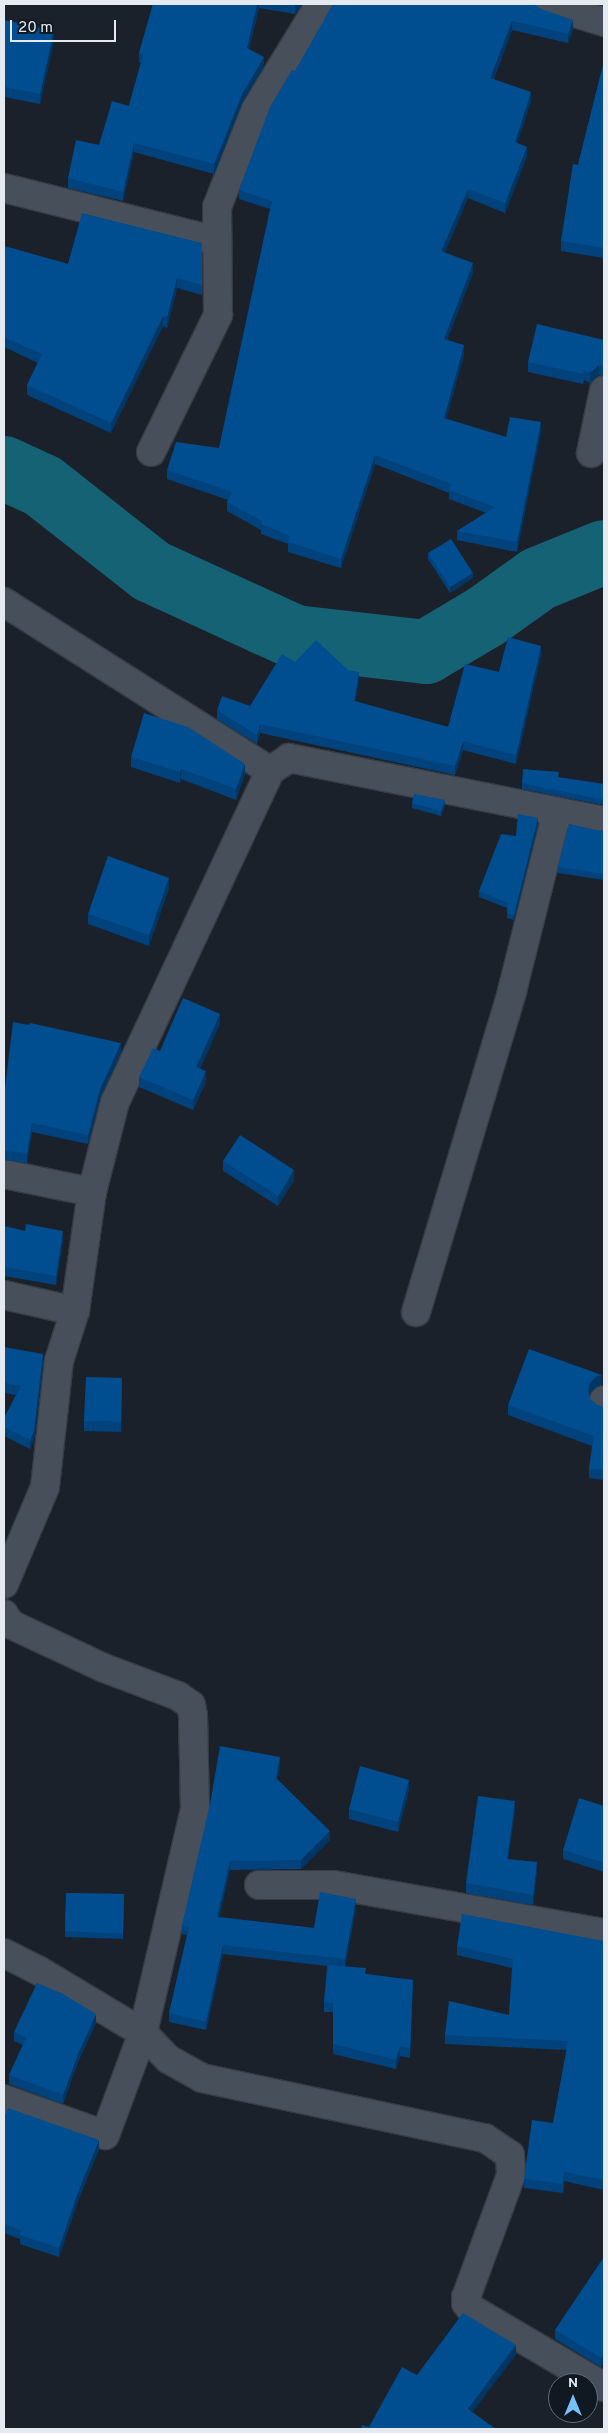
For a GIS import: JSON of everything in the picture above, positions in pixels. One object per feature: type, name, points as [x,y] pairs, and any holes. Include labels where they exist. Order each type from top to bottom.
[{"type":"street","points":[[151,452],[218,315],[217,207],[256,108],[320,4]]},
{"type":"street","points":[[546,4],[604,22]]},
{"type":"street","points":[[4,188],[217,241]]},
{"type":"street","points":[[591,454],[604,390]]},
{"type":"street","points":[[4,602],[270,771]]},
{"type":"street","points":[[4,1584],[45,1487],[59,1361],[75,1311],[92,1192],[115,1102],[270,771],[289,758],[604,821]]},
{"type":"street","points":[[416,1312],[512,991],[557,812]]},
{"type":"street","points":[[4,1174],[92,1192]]},
{"type":"street","points":[[4,1295],[75,1311]]},
{"type":"street","points":[[4,1614],[10,1624],[104,1668],[178,1696],[191,1705],[193,1715],[195,1809],[143,2034],[105,2135],[4,2099]]},
{"type":"street","points":[[259,1884],[334,1885],[604,1933]]},
{"type":"street","points":[[4,1953],[38,1970],[143,2034],[168,2059],[202,2078],[485,2138],[510,2155],[512,2175],[466,2297],[466,2303],[470,2308],[604,2387]]},
{"type":"building","points":[[153,4],[257,4],[247,48],[264,57],[242,94],[214,164],[134,143],[123,192],[68,178],[76,140],[99,145],[112,101],[129,106],[143,54],[139,53]]},
{"type":"building","points":[[333,4],[534,4],[541,9],[573,20],[568,34],[512,21],[490,78],[531,92],[515,142],[527,147],[505,203],[468,189],[441,251],[473,263],[444,339],[464,345],[444,418],[506,437],[510,417],[541,422],[517,542],[457,531],[495,507],[449,490],[451,484],[375,455],[341,559],[288,542],[290,536],[261,524],[262,521],[227,502],[232,492],[167,470],[176,442],[219,448],[272,201],[239,190],[270,107],[292,70],[295,71]]},
{"type":"building","points":[[4,20],[54,30],[40,94],[4,87]]},
{"type":"building","points":[[604,61],[604,248],[561,241],[573,164],[578,165]]},
{"type":"building","points":[[82,213],[202,243],[202,285],[177,278],[167,317],[163,316],[111,423],[27,385],[42,354],[4,337],[4,246],[68,264]]},
{"type":"building","points":[[537,324],[604,340],[604,365],[599,365],[590,373],[584,370],[583,374],[528,362]]},
{"type":"building","points":[[451,539],[473,573],[450,587],[428,553]]},
{"type":"building","points":[[508,637],[541,646],[516,755],[463,741],[455,766],[260,724],[257,735],[217,710],[222,696],[250,706],[282,654],[295,662],[316,640],[348,670],[359,672],[354,701],[448,727],[465,664],[499,672]]},
{"type":"building","points":[[144,713],[188,727],[245,764],[236,789],[181,769],[180,772],[131,757]]},
{"type":"building","points":[[523,769],[559,772],[558,777],[604,784],[604,800],[522,783]]},
{"type":"building","points":[[414,794],[445,800],[441,811],[412,803]]},
{"type":"building","points":[[518,814],[538,818],[514,915],[507,913],[508,903],[479,891],[501,834],[516,836]]},
{"type":"building","points":[[569,824],[604,830],[604,874],[558,867]]},
{"type":"building","points":[[108,856],[169,878],[149,935],[88,914]]},
{"type":"building","points":[[183,998],[220,1014],[196,1067],[206,1071],[193,1100],[139,1077],[153,1048],[160,1051]]},
{"type":"building","points":[[13,1022],[29,1025],[30,1023],[121,1043],[100,1089],[88,1135],[32,1123],[27,1153],[4,1151],[4,1097]]},
{"type":"building","points":[[240,1135],[294,1170],[278,1196],[223,1161]]},
{"type":"building","points":[[26,1224],[63,1231],[56,1276],[4,1267],[4,1226],[25,1231]]},
{"type":"building","points":[[4,1347],[43,1354],[34,1431],[30,1440],[4,1427],[4,1418],[21,1386],[4,1383]]},
{"type":"building","points":[[529,1349],[602,1375],[596,1377],[590,1383],[588,1391],[590,1399],[597,1405],[604,1407],[604,1470],[589,1469],[594,1436],[508,1405]]},
{"type":"building","points":[[86,1377],[122,1378],[121,1422],[84,1421]]},
{"type":"building","points":[[220,1746],[280,1757],[276,1778],[330,1831],[301,1860],[230,1861],[217,1917],[314,1928],[320,1892],[356,1899],[345,1959],[223,1945],[206,2022],[169,2013],[189,1927],[182,1925],[210,1804]]},
{"type":"building","points":[[360,1766],[409,1780],[398,1822],[349,1809]]},
{"type":"building","points":[[478,1796],[515,1801],[507,1859],[537,1862],[533,1895],[466,1883]]},
{"type":"building","points":[[579,1798],[604,1806],[604,1863],[563,1850]]},
{"type":"building","points":[[66,1893],[124,1894],[123,1934],[65,1931]]},
{"type":"building","points":[[462,1914],[604,1941],[604,2180],[564,2172],[563,2184],[524,2179],[532,2120],[553,2123],[568,2041],[445,2035],[449,2001],[509,2015],[513,1959],[457,1946]]},
{"type":"building","points":[[328,1965],[366,1968],[365,1974],[413,1980],[410,2049],[400,2046],[396,2060],[333,2044],[333,2003],[324,2002]]},
{"type":"building","points":[[37,1983],[63,1994],[96,2014],[78,2054],[63,2095],[9,2075],[26,2038],[14,2032]]},
{"type":"building","points":[[8,2108],[99,2140],[78,2192],[59,2248],[20,2235],[21,2230],[4,2224],[4,2119]]},
{"type":"building","points":[[604,2257],[604,2354],[601,2358],[555,2330]]},
{"type":"building","points":[[463,2313],[516,2345],[468,2409],[496,2429],[361,2429],[362,2425],[369,2427],[402,2367],[417,2375]]},
{"type":"waterway","points":[[4,468],[43,486],[151,571],[295,637],[426,652],[485,617],[538,579],[604,552]]}]
